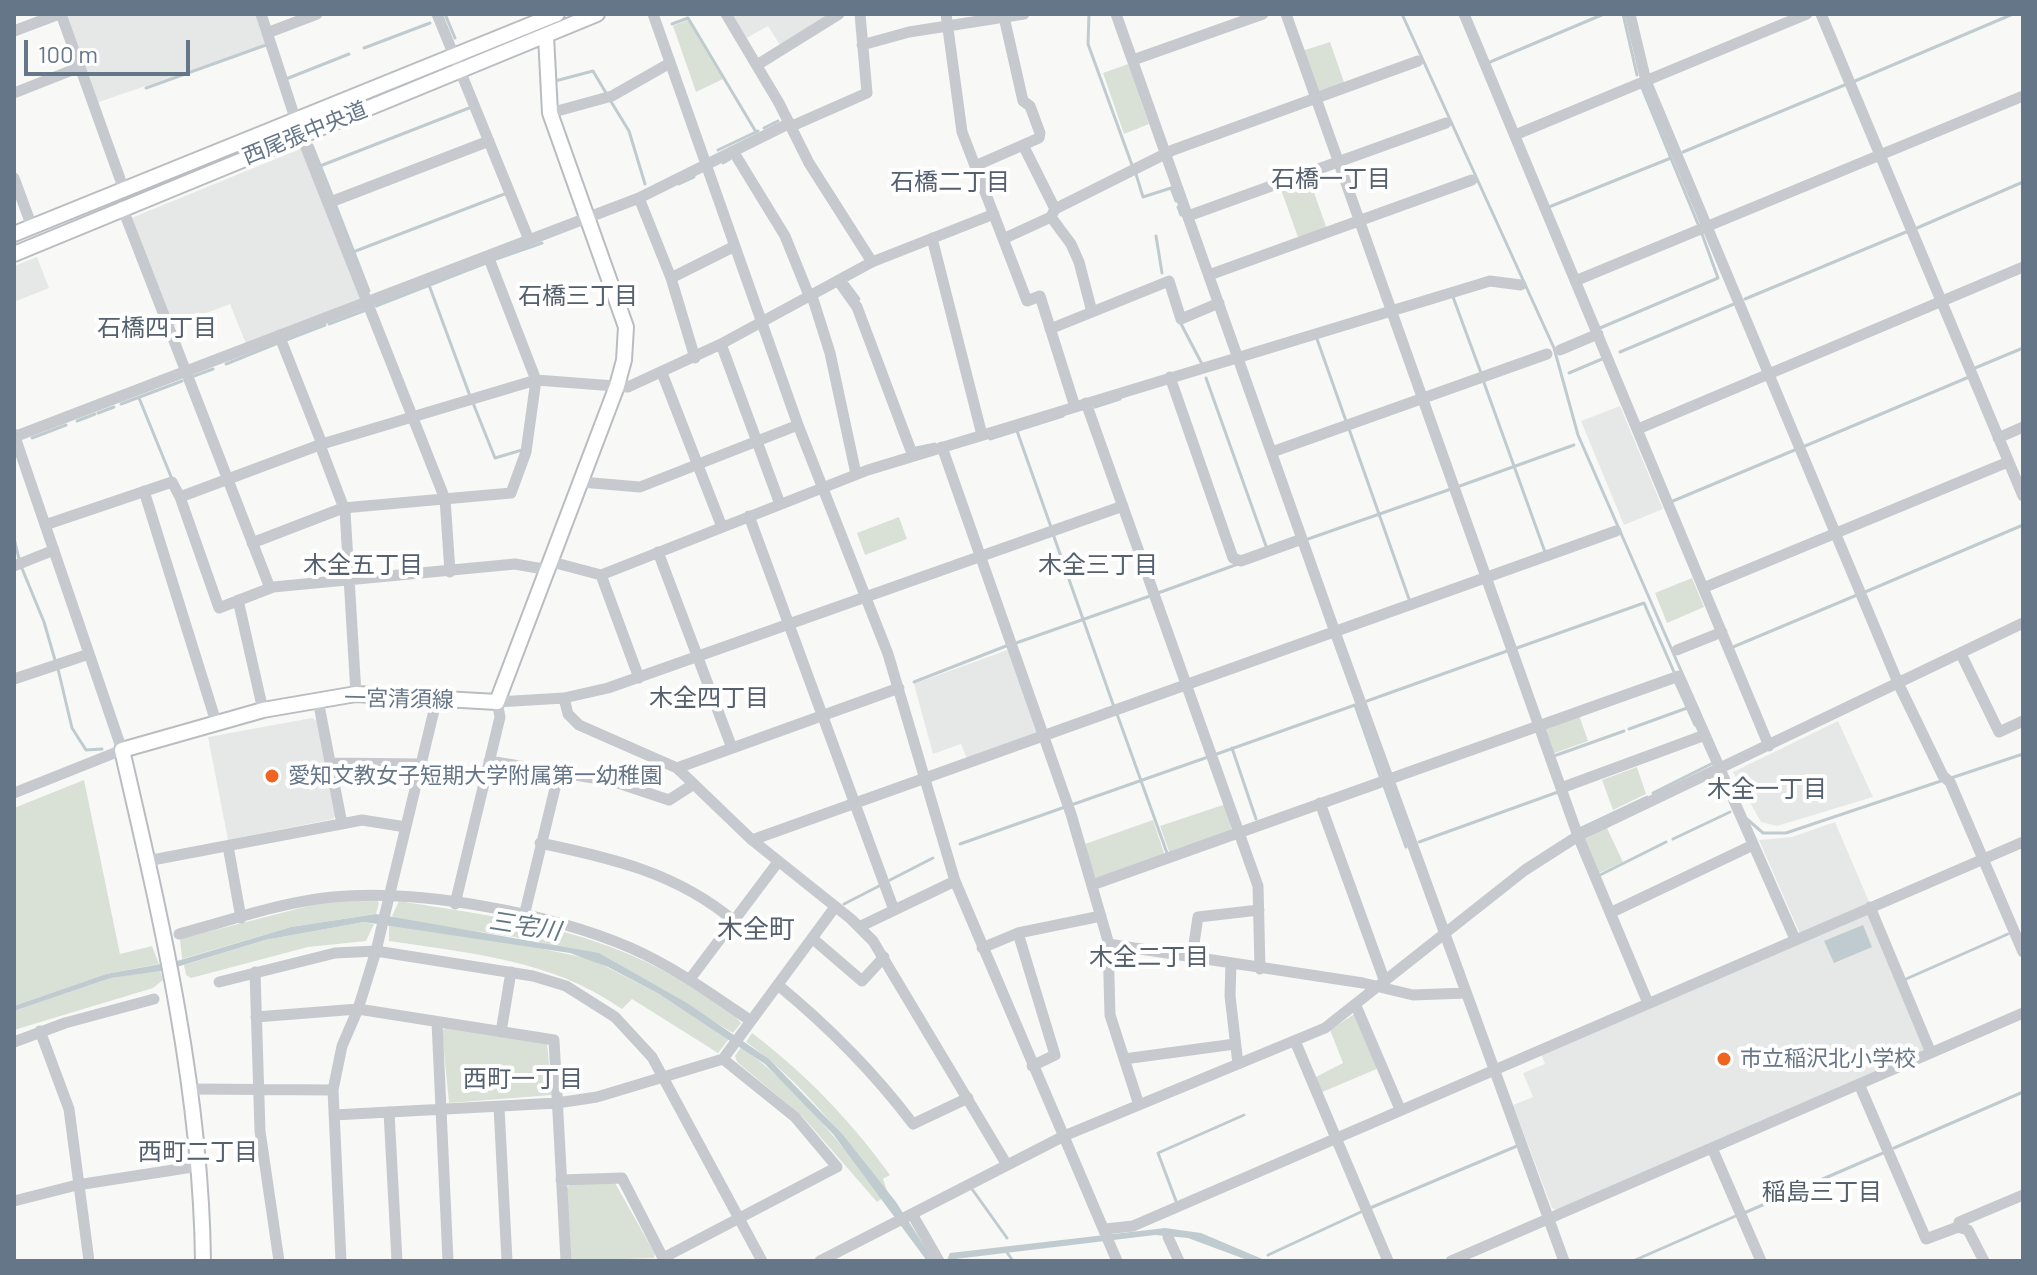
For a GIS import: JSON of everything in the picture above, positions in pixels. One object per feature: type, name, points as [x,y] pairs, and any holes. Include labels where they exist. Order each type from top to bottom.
[{"type":"main road","name":"西尾張中央道","points":[[14,254],[298,128],[458,63],[557,14]]},
{"type":"main road","name":"西尾張中央道","points":[[458,63],[546,36],[597,14]]},
{"type":"main road","points":[[497,702],[617,386],[624,360],[626,327],[550,113],[546,36]]},
{"type":"main road","name":"西尾張中央道","points":[[14,234],[124,190],[298,128]]},
{"type":"main road","name":"一宮清須線","points":[[122,750],[263,710],[356,694],[497,702]]},
{"type":"main road","points":[[122,750],[172,979],[191,1089],[199,1166],[203,1261]]},
{"type":"street","points":[[14,31],[60,14],[124,190]]},
{"type":"street","points":[[261,14],[298,128],[445,499],[450,572]]},
{"type":"street","points":[[267,33],[317,14]]},
{"type":"street","points":[[437,14],[529,240]]},
{"type":"street","points":[[653,14],[798,425],[899,688],[955,881],[1117,1261]]},
{"type":"street","points":[[726,14],[791,125],[809,163],[872,262]]},
{"type":"street","points":[[757,65],[839,14]]},
{"type":"street","points":[[14,793],[122,750],[14,436],[639,198],[733,151],[867,93],[860,14]]},
{"type":"street","points":[[862,45],[947,20],[1024,14]]},
{"type":"street","points":[[1116,14],[1335,632],[1564,1261]]},
{"type":"street","points":[[1133,60],[1263,14]]},
{"type":"street","points":[[1286,14],[1578,836],[1648,1003]]},
{"type":"street","points":[[1464,14],[1769,746]]},
{"type":"street","points":[[1630,14],[1646,81],[1707,227],[1899,685],[1943,776],[1950,782],[2023,952]]},
{"type":"street","points":[[1515,135],[1807,14]]},
{"type":"street","points":[[1821,14],[2023,496]]},
{"type":"street","points":[[975,166],[1023,145],[1040,133],[1030,106],[1023,101],[1004,17]]},
{"type":"street","points":[[947,20],[958,114],[975,166],[1027,301],[1040,296],[1080,405],[1123,506],[1258,886],[1260,969]]},
{"type":"street","points":[[1003,239],[1166,153],[1418,61]]},
{"type":"street","points":[[550,113],[612,96],[670,63]]},
{"type":"street","points":[[14,93],[80,67]]},
{"type":"street","points":[[1575,281],[2023,96]]},
{"type":"street","points":[[1188,216],[1446,123]]},
{"type":"street","points":[[328,203],[489,141]]},
{"type":"street","points":[[1023,145],[1079,262],[1092,312]]},
{"type":"street","points":[[733,151],[785,236],[811,297],[830,353],[856,474]]},
{"type":"street","points":[[14,178],[32,227]]},
{"type":"street","points":[[1209,275],[1472,180]]},
{"type":"street","points":[[639,198],[671,278],[695,358]]},
{"type":"street","points":[[122,207],[270,588]]},
{"type":"street","points":[[180,497],[321,444],[536,380],[628,387],[695,358],[840,283],[872,262],[994,214]]},
{"type":"street","points":[[932,238],[982,435]]},
{"type":"street","points":[[671,278],[735,246]]},
{"type":"street","points":[[252,543],[343,508],[511,493],[526,452],[536,380],[488,256]]},
{"type":"street","points":[[1638,429],[2023,267]]},
{"type":"street","points":[[1050,329],[1169,281],[1181,319],[1219,303]]},
{"type":"street","points":[[45,525],[172,482],[219,608],[270,588],[515,564],[550,566],[601,575],[856,474],[913,456],[1490,281],[1521,285]]},
{"type":"street","points":[[840,283],[857,307],[913,456]]},
{"type":"street","points":[[1560,350],[1598,334]]},
{"type":"street","points":[[279,335],[343,508],[356,694]]},
{"type":"street","points":[[721,344],[780,504]]},
{"type":"street","points":[[1272,452],[1547,354]]},
{"type":"street","points":[[662,373],[722,527]]},
{"type":"street","points":[[1170,377],[1233,558],[1241,561],[1302,539]]},
{"type":"street","points":[[581,482],[640,487],[798,425]]},
{"type":"street","points":[[1998,438],[2023,427]]},
{"type":"street","points":[[942,447],[1092,885],[1108,944],[1110,1015],[1139,1105]]},
{"type":"street","points":[[1703,588],[2008,462]]},
{"type":"street","points":[[144,491],[216,722]]},
{"type":"street","points":[[455,904],[500,717],[497,702],[564,698],[639,678],[1123,506]]},
{"type":"street","points":[[749,516],[894,910]]},
{"type":"street","points":[[752,840],[1616,531]]},
{"type":"street","points":[[14,566],[54,550]]},
{"type":"street","points":[[658,552],[732,748]]},
{"type":"street","points":[[601,575],[639,678]]},
{"type":"street","points":[[238,600],[263,710]]},
{"type":"street","points":[[820,1261],[1064,1136],[1325,1028],[1525,870],[1578,836],[2023,623]]},
{"type":"street","points":[[1677,650],[1722,632]]},
{"type":"street","points":[[14,679],[89,654]]},
{"type":"street","points":[[1961,654],[1999,732],[2023,721]]},
{"type":"street","points":[[1092,885],[1679,676],[1723,767],[1753,845],[1795,939]]},
{"type":"street","points":[[677,768],[899,688]]},
{"type":"street","points":[[341,1261],[333,1090],[342,1046],[358,1009],[376,951],[437,698]]},
{"type":"street","points":[[564,698],[568,714],[579,725],[677,768],[752,840],[859,927],[884,957],[1007,1165]]},
{"type":"street","points":[[318,700],[342,824]]},
{"type":"street","points":[[1561,788],[1705,735]]},
{"type":"street","points":[[489,761],[612,781],[669,800],[694,784]]},
{"type":"street","points":[[330,763],[421,764]]},
{"type":"street","points":[[524,916],[559,772]]},
{"type":"street","points":[[1320,803],[1383,984]]},
{"type":"street","points":[[147,861],[362,820],[406,827]]},
{"type":"street","points":[[1107,1234],[1133,1226],[2023,842]]},
{"type":"street","points":[[540,843],[616,859],[655,872],[687,888],[734,921]]},
{"type":"street","points":[[1610,913],[1753,845]]},
{"type":"street","points":[[228,846],[241,918]]},
{"type":"street","points":[[690,979],[778,862]]},
{"type":"street","points":[[859,927],[955,881]]},
{"type":"street","points":[[179,934],[304,901],[388,899],[455,904],[524,916],[632,949],[690,979],[748,1025]]},
{"type":"street","points":[[334,1115],[557,1103],[597,1097],[725,1057],[835,907]]},
{"type":"street","points":[[1870,907],[1931,1053]]},
{"type":"street","points":[[1192,957],[1198,917],[1259,910]]},
{"type":"street","points":[[982,948],[1018,933],[1101,916]]},
{"type":"street","points":[[1018,933],[1055,1055],[1032,1066]]},
{"type":"street","points":[[812,938],[862,981],[884,957]]},
{"type":"street","points":[[1108,944],[1260,969],[1383,984],[1413,995],[1466,993]]},
{"type":"street","points":[[219,982],[335,953],[376,951],[511,972],[566,986],[595,1002],[632,1032],[666,1077],[762,1261]]},
{"type":"street","points":[[1231,963],[1238,1064]]},
{"type":"street","points":[[255,972],[260,1131],[279,1261]]},
{"type":"street","points":[[501,1032],[511,972]]},
{"type":"street","points":[[778,985],[831,1029],[878,1078],[913,1124],[968,1098]]},
{"type":"street","points":[[14,1042],[40,1031],[154,999]]},
{"type":"street","points":[[1356,1006],[1400,1109]]},
{"type":"street","points":[[256,1017],[358,1009],[554,1040],[566,1261]]},
{"type":"street","points":[[1451,1261],[2023,1013]]},
{"type":"street","points":[[437,1022],[448,1261]]},
{"type":"street","points":[[40,1031],[69,1109],[89,1261]]},
{"type":"street","points":[[1295,1041],[1388,1261]]},
{"type":"street","points":[[1124,1059],[1235,1044]]},
{"type":"street","points":[[561,1180],[622,1178],[660,1260],[837,1167],[795,1117],[725,1057]]},
{"type":"street","points":[[1859,1084],[1926,1239],[1958,1227]]},
{"type":"street","points":[[191,1089],[333,1090]]},
{"type":"street","points":[[499,1107],[507,1261]]},
{"type":"street","points":[[389,1112],[397,1261]]},
{"type":"street","points":[[1712,1148],[1761,1261]]},
{"type":"street","points":[[14,1201],[77,1185],[199,1166]]},
{"type":"street","points":[[1958,1227],[1959,1222],[2023,1195]]},
{"type":"street","points":[[912,1214],[939,1261]]},
{"type":"street","points":[[1958,1227],[1973,1237],[1984,1261]]},
{"type":"street","points":[[1168,1237],[1179,1261]]},
{"type":"street","points":[[842,1250],[849,1261]]},
{"type":"shaded area","points":[[65,14],[260,14],[268,44],[96,103]]},
{"type":"shaded area","points":[[730,14],[830,14],[780,45],[768,26],[745,39]]},
{"type":"shaded area","points":[[688,20],[723,79],[696,92],[673,26]]},
{"type":"shaded area","points":[[1330,42],[1345,85],[1317,92],[1302,51]]},
{"type":"shaded area","points":[[1128,64],[1149,124],[1124,134],[1103,73]]},
{"type":"shaded area","points":[[302,148],[361,300],[246,344],[230,304],[170,327],[129,219]]},
{"type":"shaded area","points":[[1308,176],[1327,229],[1299,240],[1280,187]]},
{"type":"shaded area","points":[[37,257],[49,288],[14,302],[14,266]]},
{"type":"shaded area","points":[[1620,406],[1663,509],[1624,525],[1581,421]]},
{"type":"shaded area","points":[[899,517],[907,539],[865,555],[857,533]]},
{"type":"shaded area","points":[[1692,578],[1704,607],[1667,623],[1655,593]]},
{"type":"shaded area","points":[[1010,649],[1039,730],[1037,734],[967,759],[961,744],[933,754],[914,684]]},
{"type":"shaded area","points":[[1579,715],[1588,741],[1552,754],[1544,726]]},
{"type":"shaded area","name":"愛知文教女子短期大学附属第一幼稚園","points":[[312,718],[318,721],[336,815],[333,819],[228,840],[208,737]]},
{"type":"shaded area","points":[[1838,721],[1873,797],[1777,826],[1761,822],[1733,772]]},
{"type":"shaded area","points":[[1637,767],[1646,794],[1613,810],[1602,780]]},
{"type":"shaded area","points":[[84,780],[120,954],[152,946],[159,964],[106,974],[14,1006],[14,808]]},
{"type":"shaded area","points":[[1226,804],[1232,832],[1170,854],[1160,826]]},
{"type":"shaded area","points":[[1153,820],[1165,856],[1095,878],[1085,844]]},
{"type":"shaded area","points":[[1835,822],[1870,904],[1800,934],[1759,840],[1792,837]]},
{"type":"shaded area","points":[[1607,828],[1623,862],[1597,874],[1583,840]]},
{"type":"shaded area","points":[[376,899],[379,903],[376,914],[291,927],[182,959],[180,939],[320,903]]},
{"type":"shaded area","points":[[399,901],[518,921],[593,941],[666,972],[723,1007],[741,1023],[733,1033],[608,958],[515,937],[399,920],[392,916]]},
{"type":"shaded area","name":"市立稲沢北小学校","points":[[1869,913],[1925,1051],[1556,1210],[1552,1208],[1513,1105],[1533,1097],[1523,1073],[1545,1064],[1541,1054]]},
{"type":"shaded area","points":[[376,914],[599,953],[687,1003],[769,1059],[843,1135],[896,1202],[934,1261],[927,1261],[833,1134],[765,1064],[659,994],[608,967],[570,953],[364,922],[265,940],[167,970],[111,978],[14,1011],[14,1006],[106,974],[177,961],[291,927]]},
{"type":"shaded area","points":[[364,922],[374,924],[366,941],[308,947],[191,978],[186,975],[184,965],[265,940]]},
{"type":"shaded area","points":[[389,925],[510,942],[591,959],[659,994],[729,1039],[718,1053],[632,999],[622,1009],[595,992],[539,969],[481,955],[389,941]]},
{"type":"shaded area","points":[[1863,925],[1872,947],[1834,963],[1824,941]]},
{"type":"shaded area","points":[[160,970],[163,980],[153,988],[14,1030],[14,1011],[111,978]]},
{"type":"shaded area","points":[[1356,1013],[1379,1068],[1320,1093],[1314,1078],[1343,1063],[1330,1030]]},
{"type":"shaded area","points":[[446,1027],[547,1043],[552,1095],[449,1103],[442,1031]]},
{"type":"shaded area","points":[[752,1033],[827,1099],[860,1136],[890,1175],[883,1179],[889,1196],[805,1094],[746,1042]]},
{"type":"shaded area","points":[[741,1047],[800,1098],[883,1198],[877,1202],[802,1116],[737,1062],[735,1056]]},
{"type":"shaded area","points":[[615,1183],[655,1254],[654,1258],[571,1261],[567,1188],[570,1184]]},
{"type":"shaded area","points":[[1165,1228],[1201,1233],[1267,1261],[1250,1261],[1188,1238],[1155,1235],[947,1260],[950,1253]]},
{"type":"waterway","points":[[445,14],[455,38]]},
{"type":"waterway","points":[[1089,14],[1088,44],[1132,165]]},
{"type":"waterway","points":[[1402,14],[1554,348],[1578,435],[1682,673]]},
{"type":"waterway","points":[[1490,62],[1604,14]]},
{"type":"waterway","points":[[1623,14],[1637,75]]},
{"type":"waterway","points":[[1855,81],[2013,14]]},
{"type":"waterway","points":[[672,24],[688,18],[756,132]]},
{"type":"waterway","points":[[364,48],[430,23]]},
{"type":"waterway","points":[[146,88],[266,45]]},
{"type":"waterway","points":[[286,79],[349,54]]},
{"type":"waterway","points":[[555,81],[593,71],[606,93]]},
{"type":"waterway","points":[[1683,152],[1847,84]]},
{"type":"waterway","points":[[1642,88],[1698,224]]},
{"type":"waterway","points":[[610,100],[629,131],[645,184]]},
{"type":"waterway","points":[[320,166],[469,108]]},
{"type":"waterway","points":[[764,128],[778,121]]},
{"type":"waterway","points":[[718,150],[758,131]]},
{"type":"waterway","points":[[312,145],[332,195]]},
{"type":"waterway","points":[[1549,207],[1671,158]]},
{"type":"waterway","points":[[723,163],[730,159]]},
{"type":"waterway","points":[[1136,174],[1143,197],[1171,188],[1176,201]]},
{"type":"waterway","points":[[679,184],[694,177]]},
{"type":"waterway","points":[[1917,228],[2023,182]]},
{"type":"waterway","points":[[353,252],[507,193]]},
{"type":"waterway","points":[[336,206],[369,291]]},
{"type":"waterway","points":[[1178,207],[1181,215]]},
{"type":"waterway","points":[[1745,299],[1906,232]]},
{"type":"waterway","points":[[1600,328],[1718,278],[1702,234]]},
{"type":"waterway","points":[[1156,236],[1162,273]]},
{"type":"waterway","points":[[496,259],[542,243]]},
{"type":"waterway","points":[[376,306],[486,263]]},
{"type":"waterway","points":[[847,283],[859,299]]},
{"type":"waterway","points":[[429,285],[470,396]]},
{"type":"waterway","points":[[1453,297],[1481,373]]},
{"type":"waterway","points":[[1620,352],[1734,304]]},
{"type":"waterway","points":[[329,324],[366,310]]},
{"type":"waterway","points":[[1180,322],[1202,364]]},
{"type":"waterway","points":[[286,340],[325,325]]},
{"type":"waterway","points":[[1317,339],[1346,421]]},
{"type":"waterway","points":[[226,364],[278,343]]},
{"type":"waterway","points":[[1975,368],[2023,348]]},
{"type":"waterway","points":[[1569,373],[1602,359]]},
{"type":"waterway","points":[[194,376],[213,369]]},
{"type":"waterway","points":[[1805,446],[1969,377]]},
{"type":"waterway","points":[[1206,378],[1266,546]]},
{"type":"waterway","points":[[1483,380],[1545,552]]},
{"type":"waterway","points":[[121,404],[182,381]]},
{"type":"waterway","points":[[139,398],[172,479]]},
{"type":"waterway","points":[[1095,407],[1120,399]]},
{"type":"waterway","points":[[473,403],[495,458],[522,450]]},
{"type":"waterway","points":[[98,413],[114,407]]},
{"type":"waterway","points":[[77,421],[95,414]]},
{"type":"waterway","points":[[990,439],[1063,416]]},
{"type":"waterway","points":[[32,438],[66,425]]},
{"type":"waterway","points":[[1349,429],[1409,599]]},
{"type":"waterway","points":[[1017,431],[1051,527]]},
{"type":"waterway","points":[[916,448],[935,444]]},
{"type":"waterway","points":[[1457,487],[1574,445]]},
{"type":"waterway","points":[[1673,501],[1797,449]]},
{"type":"waterway","points":[[1308,539],[1451,489]]},
{"type":"waterway","points":[[1865,592],[2023,525]]},
{"type":"waterway","points":[[1053,534],[1114,707]]},
{"type":"waterway","points":[[14,538],[19,559]]},
{"type":"waterway","points":[[1158,593],[1238,564]]},
{"type":"waterway","points":[[21,566],[44,622],[55,660]]},
{"type":"waterway","points":[[1733,647],[1857,595]]},
{"type":"waterway","points":[[1016,643],[1150,596]]},
{"type":"waterway","points":[[1514,649],[1644,603],[1674,672]]},
{"type":"waterway","points":[[914,682],[1006,646]]},
{"type":"waterway","points":[[1367,701],[1507,651]]},
{"type":"waterway","points":[[58,669],[72,728],[86,750],[102,749]]},
{"type":"waterway","points":[[1675,681],[1695,725]]},
{"type":"waterway","points":[[1214,755],[1355,705],[1380,776]]},
{"type":"waterway","points":[[1629,729],[1687,708]]},
{"type":"waterway","points":[[1117,714],[1167,853]]},
{"type":"waterway","points":[[1554,756],[1624,731]]},
{"type":"waterway","points":[[1232,748],[1256,819]]},
{"type":"waterway","points":[[1951,778],[2023,754]]},
{"type":"waterway","points":[[1074,804],[1208,757]]},
{"type":"waterway","points":[[1653,793],[1711,764]]},
{"type":"waterway","points":[[1747,819],[1763,833],[1786,833],[1941,781]]},
{"type":"waterway","points":[[1384,786],[1406,847]]},
{"type":"waterway","points":[[1419,842],[1558,792]]},
{"type":"waterway","points":[[1579,829],[1647,797]]},
{"type":"waterway","points":[[960,844],[1065,807]]},
{"type":"waterway","points":[[1673,839],[1730,812]]},
{"type":"waterway","points":[[1598,876],[1666,842]]},
{"type":"waterway","points":[[890,880],[933,858]]},
{"type":"waterway","points":[[844,904],[881,885]]},
{"type":"waterway","points":[[1906,979],[2008,934]]},
{"type":"waterway","points":[[1894,1148],[2023,1092]]},
{"type":"waterway","points":[[1176,1201],[1158,1153],[1244,1115]]},
{"type":"waterway","points":[[1370,1208],[1517,1146]]},
{"type":"waterway","points":[[1744,1213],[1883,1153]]},
{"type":"waterway","points":[[972,1189],[1007,1238]]},
{"type":"waterway","points":[[1268,1255],[1363,1211]]},
{"type":"waterway","points":[[1633,1261],[1738,1215]]},
{"type":"waterway","points":[[1006,1251],[1013,1261]]},
{"type":"place","name":"愛知文教女子短期大学附属第一幼稚園","points":[[272,776]]},
{"type":"place","name":"市立稲沢北小学校","points":[[1724,1059]]},
{"type":"district","name":"石橋一丁目","points":[[1331,179]]},
{"type":"district","name":"石橋二丁目","points":[[950,182]]},
{"type":"district","name":"石橋三丁目","points":[[578,296]]},
{"type":"district","name":"石橋四丁目","points":[[157,328]]},
{"type":"district","name":"木全五丁目","points":[[363,565]]},
{"type":"district","name":"木全三丁目","points":[[1098,565]]},
{"type":"district","name":"木全四丁目","points":[[709,698]]},
{"type":"district","name":"木全一丁目","points":[[1767,789]]},
{"type":"district","name":"木全町","points":[[756,929]]},
{"type":"district","name":"木全二丁目","points":[[1149,957]]},
{"type":"district","name":"西町一丁目","points":[[523,1079]]},
{"type":"district","name":"西町二丁目","points":[[198,1152]]},
{"type":"district","name":"稲島三丁目","points":[[1822,1192]]},
{"type":"water label","name":"三宅川","points":[[525,926]]}]
